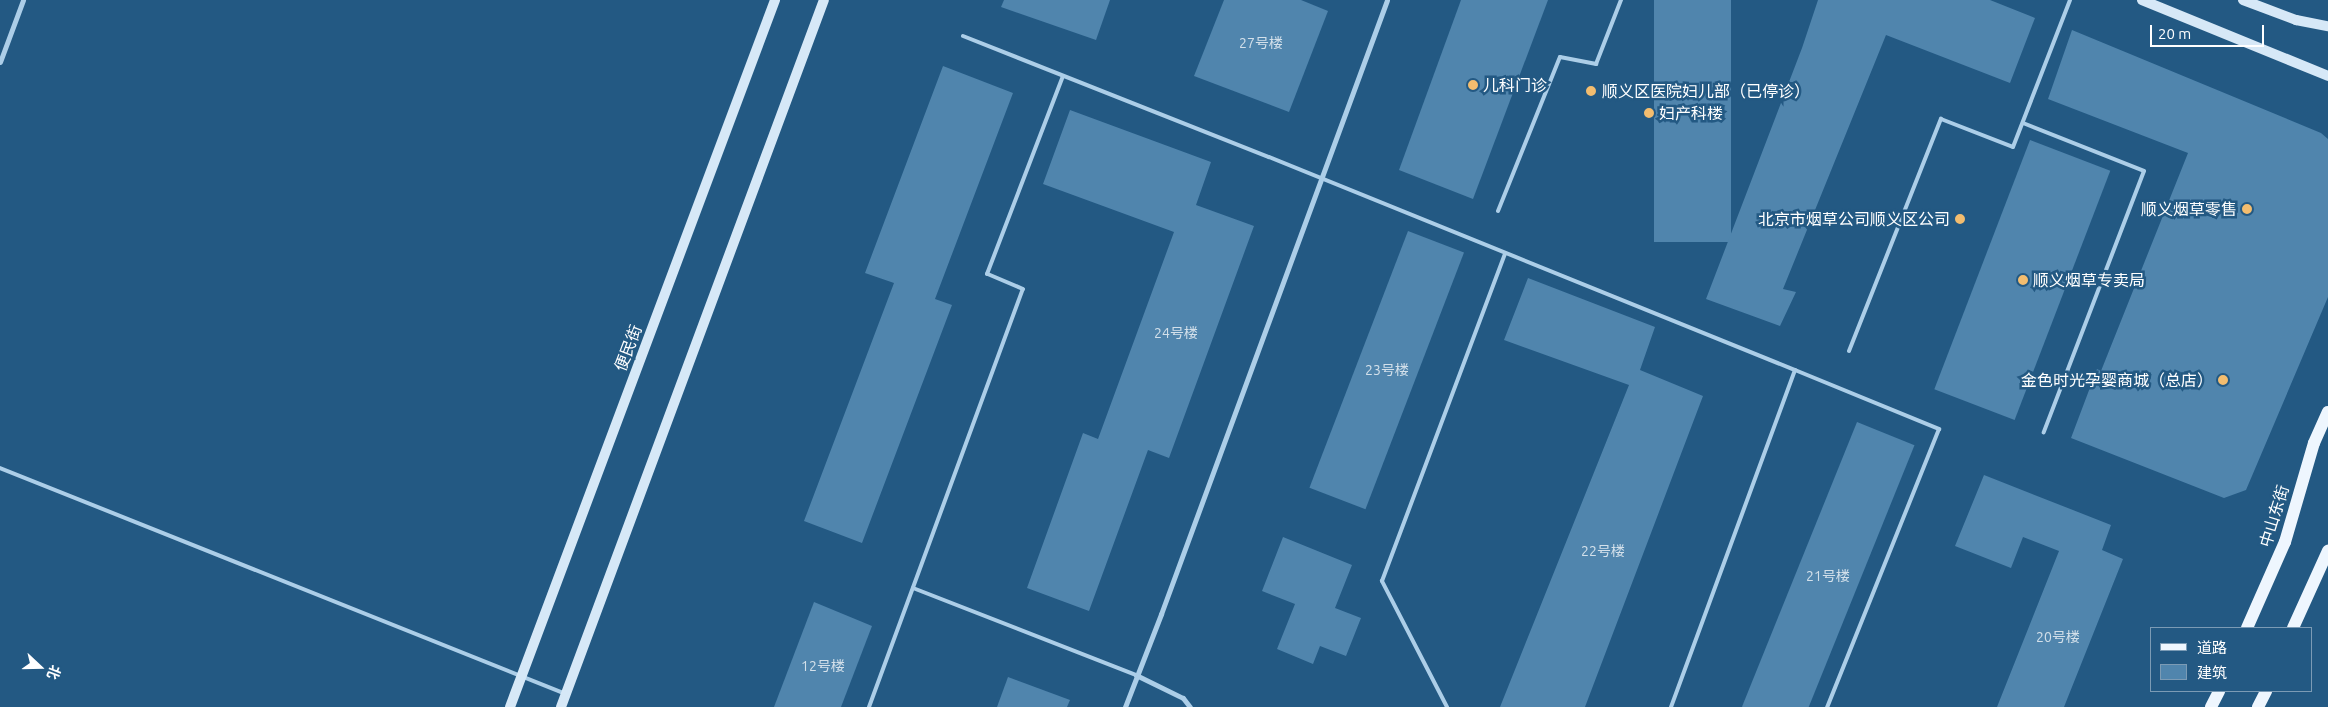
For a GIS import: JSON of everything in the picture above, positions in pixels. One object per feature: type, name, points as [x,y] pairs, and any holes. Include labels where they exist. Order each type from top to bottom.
[{"type":"main road","name":"中山东街","points":[[2247,627],[2285,542],[2314,443],[2328,412]]},
{"type":"main road","points":[[2293,627],[2328,551]]},
{"type":"main road","points":[[2212,707],[2219,692]]},
{"type":"main road","points":[[2258,707],[2266,692]]},
{"type":"street","points":[[0,62],[23,0]]},
{"type":"street","name":"便民街","points":[[510,707],[775,0]]},
{"type":"street","points":[[561,707],[824,0]]},
{"type":"street","points":[[811,35],[831,0]]},
{"type":"street","points":[[1125,707],[1136,675],[1162,614],[1387,0]]},
{"type":"street","points":[[2142,0],[2328,76]]},
{"type":"street","points":[[2243,0],[2296,20],[2328,26]]},
{"type":"street","points":[[1136,675],[1183,698],[1190,707]]},
{"type":"lane","points":[[1498,211],[1560,56],[1596,64],[1621,0]]},
{"type":"lane","points":[[1849,351],[1941,119],[2014,148],[2070,0]]},
{"type":"lane","points":[[963,36],[1322,178],[1939,429],[1827,707]]},
{"type":"lane","points":[[869,707],[1023,289],[987,274],[1063,76]]},
{"type":"lane","points":[[2023,124],[2144,172],[2044,432]]},
{"type":"lane","points":[[1446,707],[1382,581],[1504,253]]},
{"type":"lane","points":[[1671,707],[1795,370]]},
{"type":"lane","points":[[0,468],[566,694]]},
{"type":"lane","points":[[912,588],[1136,675]]},
{"type":"building","points":[[1004,0],[1110,0],[1096,40],[1001,7]]},
{"type":"building","points":[[1224,0],[1301,0],[1328,11],[1289,112],[1194,76]]},
{"type":"building","name":"儿科门诊","points":[[1461,0],[1548,0],[1473,199],[1399,170]]},
{"type":"building","points":[[1654,0],[1731,0],[1731,242],[1654,242]]},
{"type":"building","points":[[1818,0],[1990,0],[2035,18],[2010,83],[1886,35],[1783,289],[1796,292],[1780,326],[1706,299],[1802,48]]},
{"type":"building","points":[[2072,30],[2321,133],[2328,139],[2328,297],[2246,490],[2224,498],[2071,438],[2097,369],[2101,371],[2188,153],[2048,99]]},
{"type":"building","points":[[943,66],[1013,93],[935,299],[952,305],[862,543],[804,521],[894,283],[865,273]]},
{"type":"building","points":[[1070,110],[1211,162],[1196,205],[1254,226],[1169,458],[1148,450],[1089,611],[1027,588],[1083,433],[1098,439],[1174,232],[1043,184]]},
{"type":"building","name":"顺义烟草专卖局","points":[[2030,140],[2110,171],[2015,420],[1934,389]]},
{"type":"building","points":[[1408,231],[1464,253],[1365,509],[1309,488]]},
{"type":"building","points":[[1528,278],[1655,327],[1640,370],[1703,396],[1585,707],[1500,707],[1629,385],[1504,340]]},
{"type":"building","points":[[1857,422],[1914,445],[1809,707],[1742,707]]},
{"type":"building","points":[[1984,475],[2111,525],[2102,550],[2123,559],[2064,707],[1997,707],[2059,551],[2023,537],[2011,568],[1955,546]]},
{"type":"building","points":[[1283,537],[1352,565],[1335,608],[1361,618],[1346,656],[1320,646],[1313,664],[1277,649],[1295,604],[1262,591]]},
{"type":"building","points":[[814,602],[872,626],[841,707],[774,707]]},
{"type":"building","points":[[1008,677],[1070,700],[1067,707],[997,707]]},
{"type":"place","name":"儿科门诊","points":[[1473,85]]},
{"type":"place","name":"顺义区医院妇儿部（已停诊）","points":[[1591,91]]},
{"type":"place","name":"妇产科楼","points":[[1649,113]]},
{"type":"place","name":"顺义烟草零售","points":[[2247,209]]},
{"type":"place","name":"北京市烟草公司顺义区公司","points":[[1960,219]]},
{"type":"place","name":"顺义烟草专卖局","points":[[2023,280]]},
{"type":"place","name":"金色时光孕婴商城（总店）","points":[[2223,380]]}]
